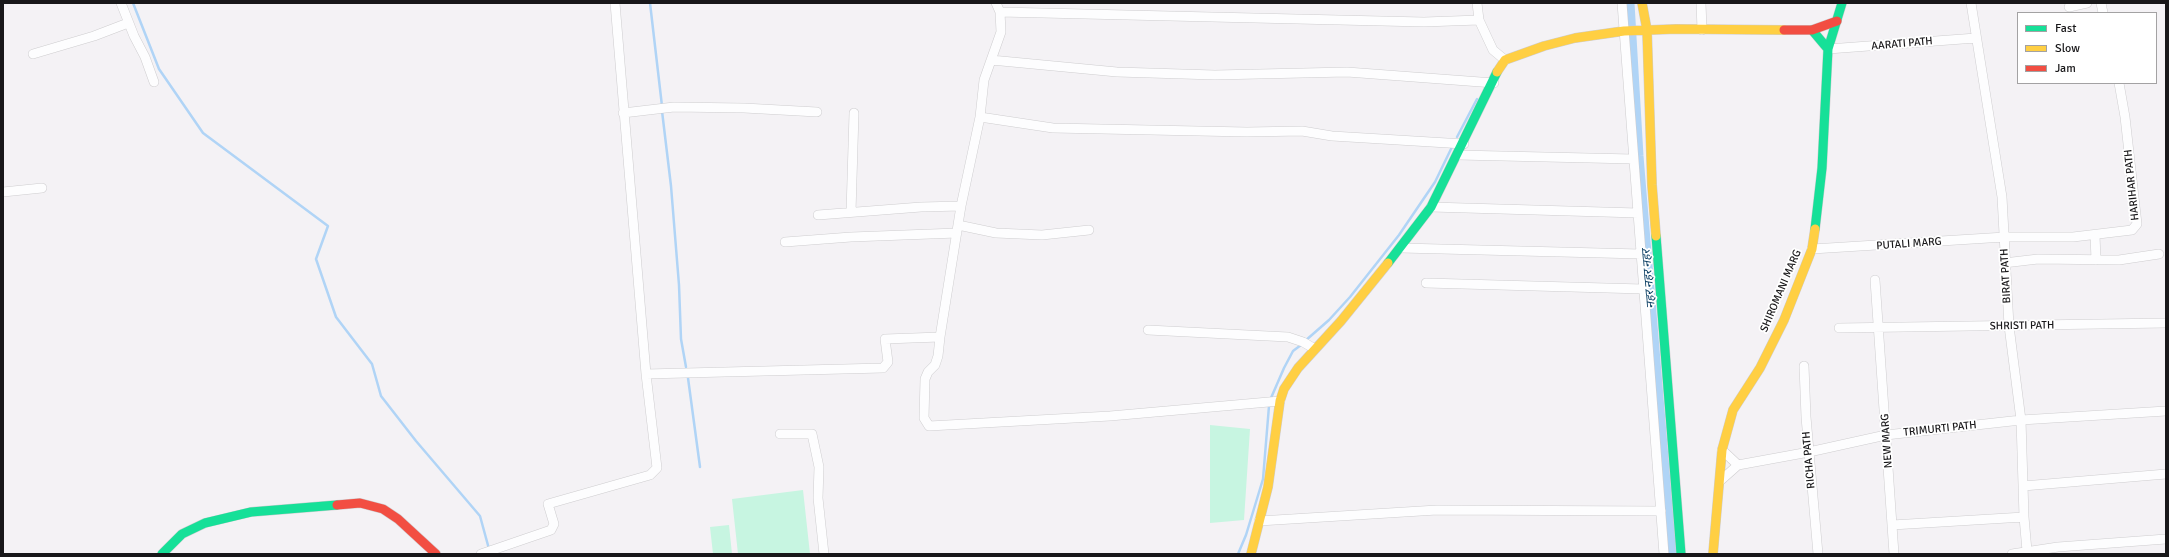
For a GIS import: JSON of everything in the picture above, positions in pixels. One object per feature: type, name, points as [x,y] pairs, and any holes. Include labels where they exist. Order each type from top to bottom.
[{"type":"street","points":[[121,3],[128,23],[146,57],[154,82]]},
{"type":"street","points":[[482,553],[551,530],[554,524],[548,504],[654,472],[657,468],[646,374],[615,3]]},
{"type":"street","points":[[996,3],[1000,12],[1001,32],[984,80],[980,117],[961,206],[936,360],[925,379],[924,418],[929,426],[1110,416],[1280,401]]},
{"type":"street","points":[[1477,3],[1479,20],[1493,50],[1505,60]]},
{"type":"street","points":[[1622,3],[1664,554]]},
{"type":"street","points":[[1642,3],[1652,185],[1681,554]]},
{"type":"street","points":[[1701,3],[1702,30]]},
{"type":"street","name":"SHIROMANI MARG","points":[[1713,554],[1722,450],[1733,410],[1760,368],[1784,320],[1812,249],[1822,168],[1828,50],[1842,3]]},
{"type":"street","name":"BIRAT PATH","points":[[1971,3],[2002,197],[2005,237],[2004,263],[2009,326],[2021,420],[2022,486],[2027,551]]},
{"type":"street","points":[[2069,7],[2087,3]]},
{"type":"street","points":[[1000,12],[1416,22],[1479,20]]},
{"type":"street","points":[[1251,554],[1268,487],[1280,401],[1284,389],[1298,368],[1341,321],[1401,248],[1431,207],[1464,144],[1494,83],[1500,67],[1505,60],[1544,46],[1575,38],[1625,31],[1812,30],[1837,21]]},
{"type":"street","points":[[33,54],[94,36],[128,23]]},
{"type":"street","points":[[1812,30],[1828,50]]},
{"type":"street","name":"AARATI PATH","points":[[1828,50],[1976,38]]},
{"type":"street","points":[[991,60],[1117,72],[1215,75],[1347,72],[1494,83]]},
{"type":"street","name":"HARIHAR PATH","points":[[2005,237],[2095,235],[2128,232],[2135,228],[2137,224],[2125,117],[2119,84]]},
{"type":"street","points":[[623,113],[674,108],[744,108],[817,112]]},
{"type":"street","points":[[851,212],[854,113]]},
{"type":"street","points":[[980,117],[1053,128],[1302,131],[1332,136],[1464,144]]},
{"type":"street","points":[[1458,155],[1634,159]]},
{"type":"street","points":[[3,192],[42,188]]},
{"type":"street","points":[[818,215],[961,206]]},
{"type":"street","points":[[1431,207],[1638,214]]},
{"type":"street","points":[[785,242],[958,229],[996,233],[1042,235],[1089,230]]},
{"type":"street","points":[[2095,235],[2096,260]]},
{"type":"street","name":"PUTALI MARG","points":[[1812,249],[2005,237]]},
{"type":"street","points":[[1401,248],[1641,254]]},
{"type":"street","points":[[2004,263],[2038,260],[2120,260],[2159,254]]},
{"type":"street","name":"NEW MARG","points":[[1875,280],[1877,328],[1894,554]]},
{"type":"street","points":[[1426,283],[1643,288]]},
{"type":"street","name":"SHRISTI PATH","points":[[1877,328],[2166,322]]},
{"type":"street","points":[[1839,328],[1877,328]]},
{"type":"street","points":[[1148,330],[1288,337],[1303,342],[1315,350]]},
{"type":"street","points":[[646,374],[883,368],[888,362],[885,339],[940,337]]},
{"type":"street","name":"RICHA PATH","points":[[1804,366],[1809,452],[1818,554]]},
{"type":"street","name":"TRIMURTI PATH","points":[[1738,465],[1809,452],[1886,435],[2021,420],[2166,411]]},
{"type":"street","points":[[780,434],[812,434],[819,467],[818,498],[824,554]]},
{"type":"street","points":[[1720,481],[1738,465],[1722,450]]},
{"type":"street","points":[[2022,486],[2166,474]]},
{"type":"street","points":[[162,554],[182,534],[205,523],[251,512],[360,503],[383,509],[398,519],[436,554]]},
{"type":"street","points":[[1259,521],[1437,510],[1661,511]]},
{"type":"street","points":[[1892,525],[2024,518]]},
{"type":"street","points":[[2012,554],[2027,551],[2166,539]]},
{"type":"green space","points":[[1210,425],[1250,429],[1244,520],[1210,523]]},
{"type":"green space","points":[[803,490],[810,554],[738,554],[732,499]]},
{"type":"green space","points":[[729,525],[732,554],[713,554],[710,527]]},
{"type":"waterway","points":[[133,3],[159,69],[203,133],[328,226],[316,259],[336,317],[372,364],[381,396],[416,441],[480,516],[489,549]]},
{"type":"waterway","points":[[650,3],[662,106]]},
{"type":"waterway","name":"नहर नहर नहर","points":[[1630,3],[1639,156],[1672,554]]},
{"type":"waterway","points":[[1457,137],[1477,99]]},
{"type":"waterway","points":[[662,111],[671,186],[679,285],[681,339],[686,367]]},
{"type":"waterway","points":[[1305,341],[1329,320],[1350,297],[1399,235],[1435,182],[1452,147]]},
{"type":"waterway","points":[[1271,398],[1293,351],[1301,345]]},
{"type":"waterway","points":[[688,378],[700,467]]},
{"type":"waterway","points":[[1238,554],[1246,535],[1263,479],[1269,406]]},
{"type":"traffic: fast","points":[[1815,229],[1822,168],[1828,49],[1842,3]]},
{"type":"traffic: fast","points":[[1812,30],[1828,49]]},
{"type":"traffic: fast","points":[[1388,263],[1431,207],[1497,72]]},
{"type":"traffic: fast","points":[[1656,236],[1681,554]]},
{"type":"traffic: fast","points":[[162,554],[182,534],[205,523],[251,512],[337,505]]},
{"type":"traffic: slow","points":[[1642,3],[1647,30],[1652,185],[1656,236]]},
{"type":"traffic: slow","points":[[1497,72],[1505,60],[1544,46],[1575,38],[1624,31],[1676,29],[1784,30]]},
{"type":"traffic: slow","points":[[1713,554],[1722,450],[1733,410],[1760,368],[1784,320],[1812,249],[1815,229]]},
{"type":"traffic: slow","points":[[1251,554],[1268,487],[1280,401],[1284,389],[1298,368],[1341,321],[1388,263]]},
{"type":"traffic: jam","points":[[1784,30],[1812,30],[1837,21]]},
{"type":"traffic: jam","points":[[337,505],[360,503],[383,509],[398,519],[436,554]]}]
